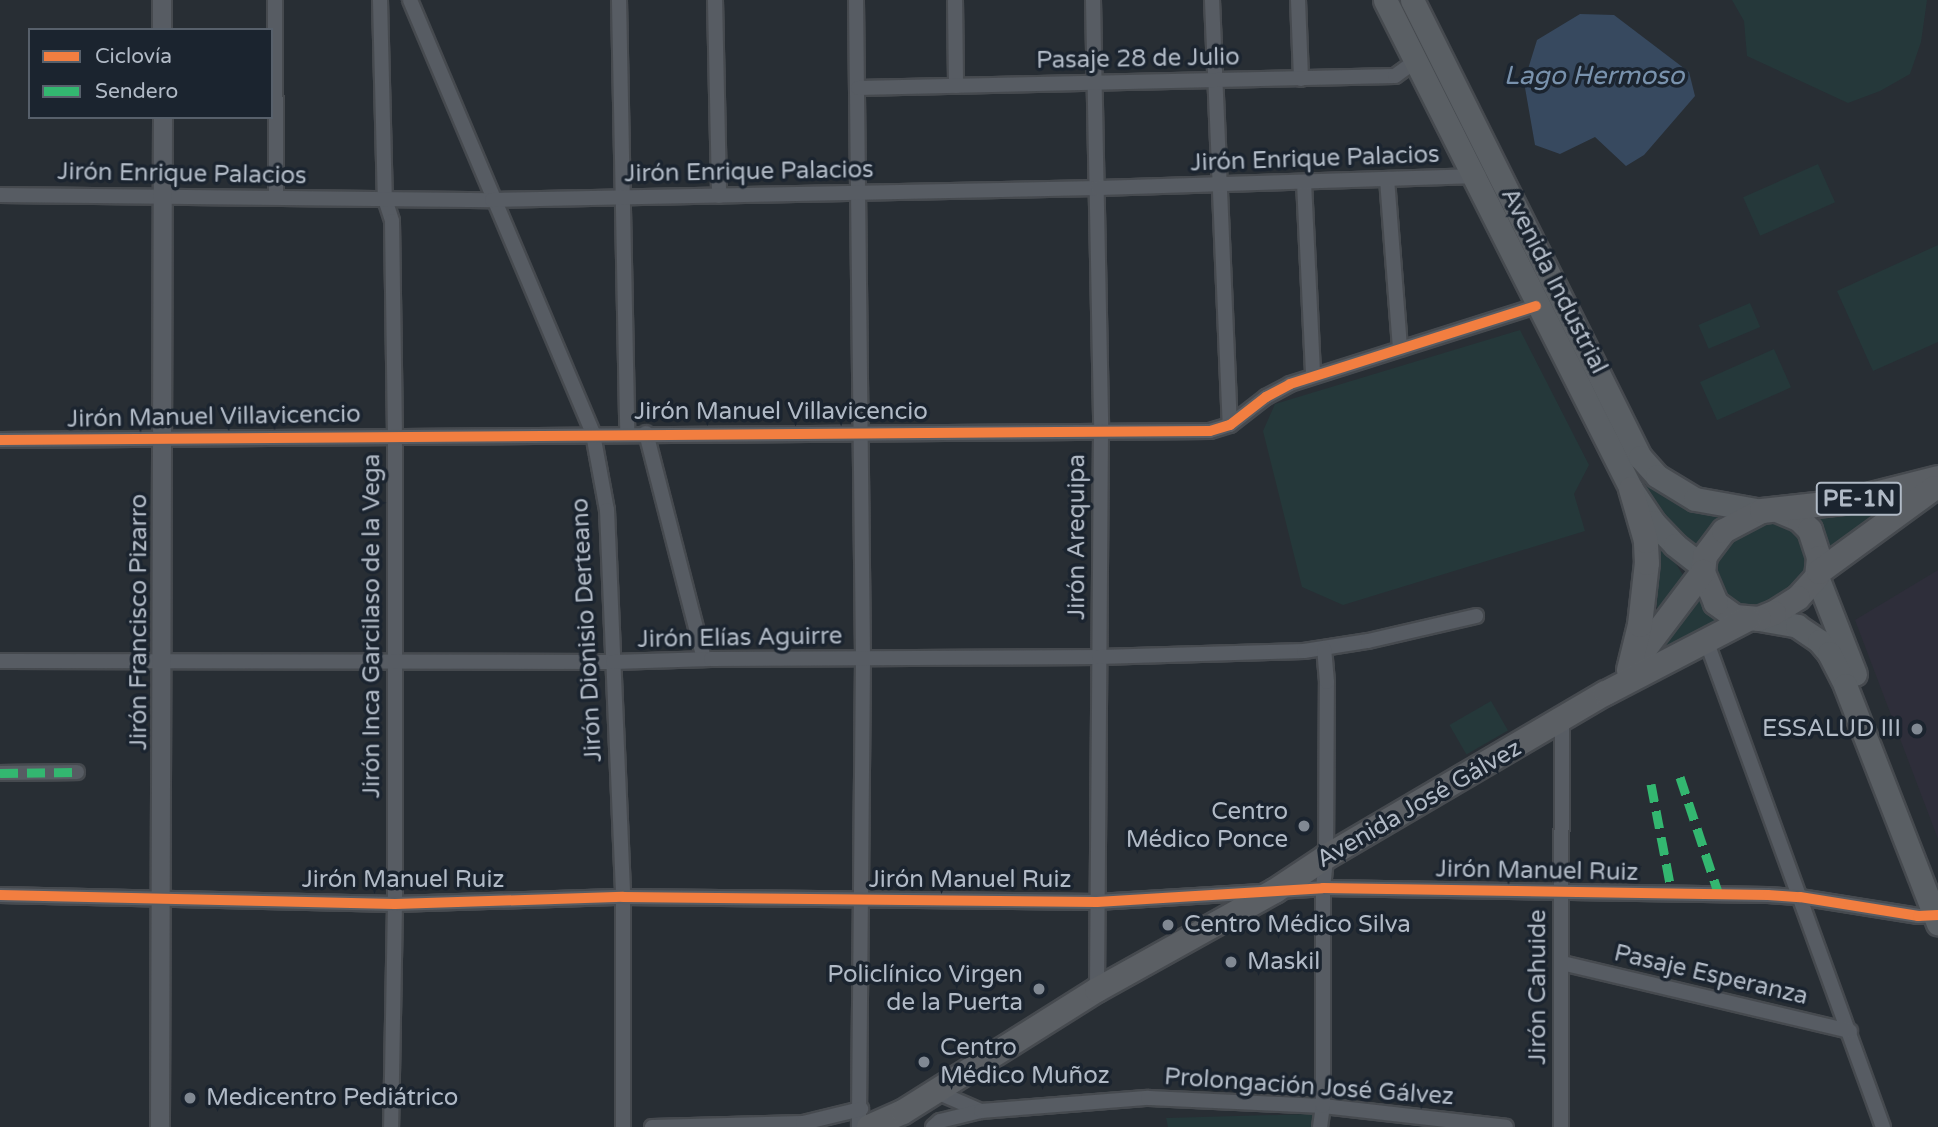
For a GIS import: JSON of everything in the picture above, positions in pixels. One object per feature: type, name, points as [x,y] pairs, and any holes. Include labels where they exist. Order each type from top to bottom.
[{"type":"highway","name":"PE-1N","points":[[1703,569],[1714,542],[1724,531],[1769,511],[1881,495],[1938,478]]},
{"type":"highway","name":"PE-1N","points":[[1753,619],[1798,598],[1818,574],[1869,532],[1938,485]]},
{"type":"highway","points":[[1629,670],[1640,625],[1647,563],[1646,541],[1630,489]]},
{"type":"highway","name":"PE-1N","points":[[1769,511],[1800,520],[1810,530],[1819,558],[1818,574]]},
{"type":"highway","points":[[1703,569],[1716,603],[1735,617],[1753,619]]},
{"type":"highway","name":"Avenida José Gálvez","points":[[1606,694],[1629,670],[1703,569]]},
{"type":"highway","name":"Avenida José Gálvez","points":[[865,1118],[929,1097],[1097,990],[1275,891],[1326,857],[1606,694],[1706,640],[1753,619]]},
{"type":"main road","name":"Avenida Industrial","points":[[1385,0],[1630,489],[1653,522],[1703,569]]},
{"type":"main road","name":"Avenida Industrial","points":[[1412,0],[1640,457],[1657,476],[1695,499],[1769,511]]},
{"type":"main road","points":[[1818,574],[1938,886]]},
{"type":"main road","points":[[1753,619],[1797,626],[1819,641],[1829,653],[1845,685],[1937,918]]},
{"type":"street","points":[[162,0],[162,28]]},
{"type":"street","points":[[275,0],[276,198]]},
{"type":"street","name":"Jirón Inca Garcilaso de la Vega","points":[[380,0],[385,199],[392,221],[395,436],[395,904],[391,1127]]},
{"type":"street","name":"Jirón Dionisio Derteano","points":[[410,0],[492,200],[593,434],[607,510],[614,662],[623,897],[623,1127]]},
{"type":"street","points":[[619,0],[627,434]]},
{"type":"street","points":[[715,0],[719,196]]},
{"type":"street","points":[[856,0],[863,659],[861,900],[865,1118],[859,1127]]},
{"type":"street","points":[[955,0],[956,86]]},
{"type":"street","name":"Jirón Arequipa","points":[[1093,0],[1101,431],[1097,990]]},
{"type":"street","points":[[1212,0],[1230,425]]},
{"type":"street","points":[[1298,0],[1301,79]]},
{"type":"street","name":"Pasaje 28 de Julio","points":[[858,88],[1395,76],[1414,62]]},
{"type":"street","name":"Jirón Francisco Pizarro","points":[[160,1127],[163,119]]},
{"type":"street","name":"Jirón Enrique Palacios","points":[[0,195],[492,200],[859,194],[1498,175]]},
{"type":"street","points":[[1387,179],[1400,349]]},
{"type":"street","points":[[1304,182],[1312,375]]},
{"type":"street","name":"Jirón Manuel Villavicencio","points":[[0,440],[646,433],[1210,431],[1230,425],[1266,397],[1312,375],[1536,306]]},
{"type":"street","points":[[646,433],[704,659]]},
{"type":"street","name":"Jirón Elías Aguirre","points":[[0,661],[395,663],[1099,657],[1324,649],[1476,616]]},
{"type":"street","points":[[1706,640],[1883,1127]]},
{"type":"street","points":[[1320,1127],[1323,1106],[1323,888],[1326,857],[1324,649]]},
{"type":"street","name":"Jirón Cahuide","points":[[1561,1127],[1562,721]]},
{"type":"street","points":[[0,773],[77,772]]},
{"type":"street","name":"Jirón Manuel Ruiz","points":[[0,895],[395,904],[623,897],[1097,902],[1323,888],[1800,897],[1937,918]]},
{"type":"street","name":"Pasaje Esperanza","points":[[1562,962],[1850,1031]]},
{"type":"street","name":"Prolongación José Gálvez","points":[[929,1097],[982,1111]]},
{"type":"street","name":"Prolongación José Gálvez","points":[[933,1127],[940,1121],[982,1111],[1148,1098],[1323,1106],[1447,1123],[1507,1127]]},
{"type":"street","points":[[652,1127],[803,1123],[865,1118]]},
{"type":"shaded area","points":[[1732,0],[1927,0],[1921,42],[1910,74],[1880,91],[1848,103],[1747,56],[1744,21]]},
{"type":"shaded area","points":[[1818,164],[1835,202],[1760,236],[1743,197]]},
{"type":"shaded area","points":[[1494,186],[1633,463],[1649,484],[1670,499],[1723,518],[1707,531],[1696,555],[1661,524],[1491,187]]},
{"type":"shaded area","points":[[1938,245],[1938,342],[1873,371],[1837,291]]},
{"type":"shaded area","points":[[1750,303],[1760,327],[1709,349],[1698,325]]},
{"type":"shaded area","points":[[1520,330],[1589,465],[1574,494],[1585,531],[1343,605],[1302,587],[1263,431],[1275,404]]},
{"type":"shaded area","points":[[1774,349],[1791,387],[1717,420],[1700,382]]},
{"type":"shaded area","points":[[1918,492],[1830,554],[1816,514]]},
{"type":"shaded area","points":[[1774,520],[1791,528],[1805,553],[1804,576],[1801,582],[1760,608],[1746,608],[1724,598],[1713,568],[1719,550],[1743,529]]},
{"type":"shaded area","points":[[1661,540],[1683,575],[1657,615],[1658,541]]},
{"type":"shaded area","name":"ESSALUD III","points":[[1938,570],[1938,839],[1855,620]]},
{"type":"shaded area","points":[[1698,594],[1719,621],[1654,657]]},
{"type":"shaded area","points":[[1491,701],[1508,730],[1466,754],[1449,725]]},
{"type":"shaded area","points":[[1313,1114],[1311,1127],[1168,1127],[1166,1118]]},
{"type":"water","name":"Lago Hermoso","points":[[1580,14],[1614,15],[1689,72],[1695,96],[1644,155],[1626,166],[1595,137],[1560,154],[1535,145],[1524,82],[1537,40]]},
{"type":"marked path","points":[[0,773],[77,772]]},
{"type":"marked path","points":[[1680,777],[1719,895]]},
{"type":"marked path","points":[[1651,784],[1672,894]]},
{"type":"cycle path","points":[[0,440],[1210,431],[1230,425],[1266,397],[1290,384],[1536,306]]},
{"type":"cycle path","points":[[0,895],[395,904],[623,897],[1097,902],[1323,888],[1768,895],[1800,897],[1918,916],[1938,915]]},
{"type":"place","name":"ESSALUD III","points":[[1917,729]]},
{"type":"place","name":"Centro Médico Ponce","points":[[1304,826]]},
{"type":"place","name":"Centro Médico Silva","points":[[1168,925]]},
{"type":"place","name":"Maskil","points":[[1231,962]]},
{"type":"place","name":"Policlínico Virgen de la Puerta","points":[[1039,989]]},
{"type":"place","name":"Centro Médico Muñoz","points":[[924,1062]]},
{"type":"place","name":"Medicentro Pediátrico","points":[[190,1098]]}]
